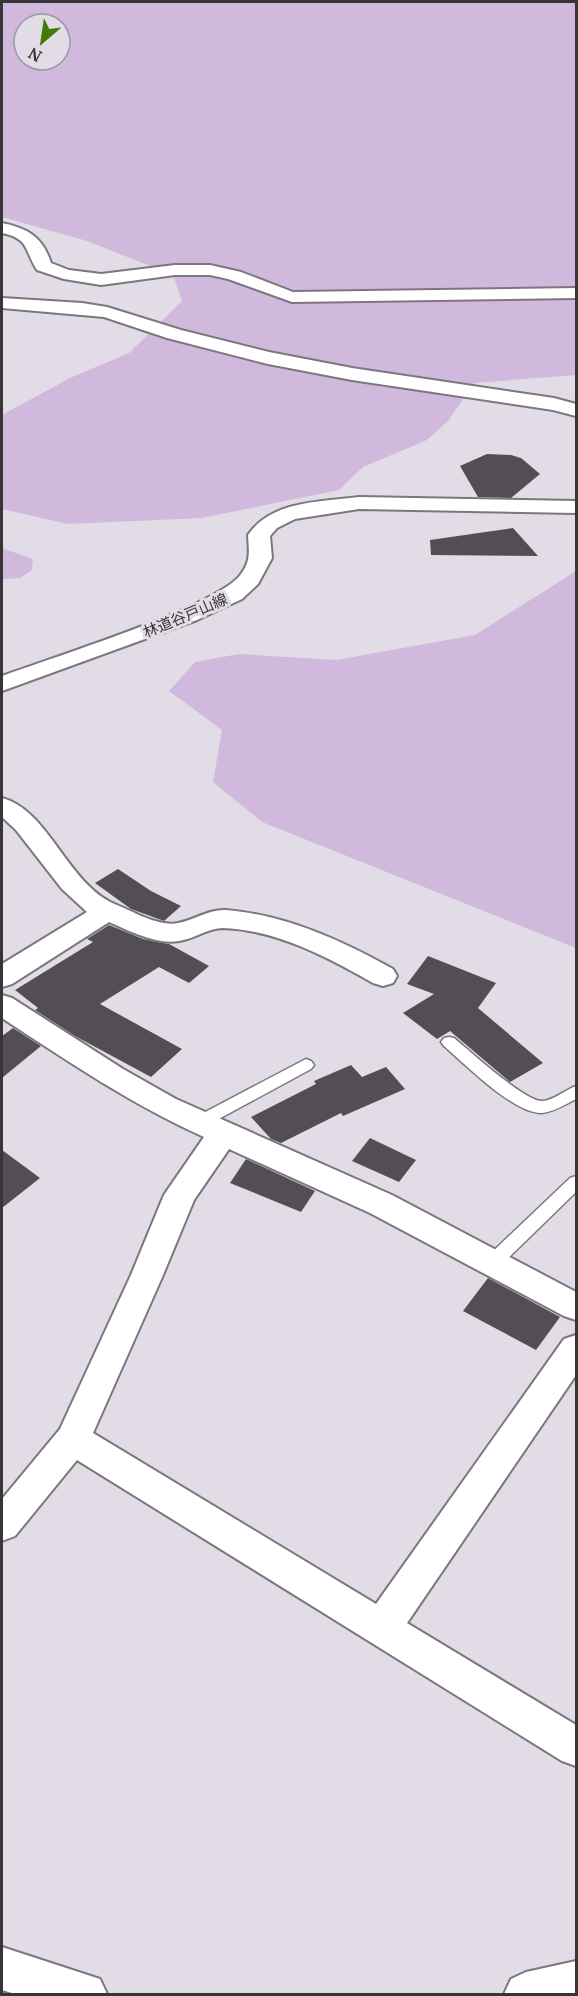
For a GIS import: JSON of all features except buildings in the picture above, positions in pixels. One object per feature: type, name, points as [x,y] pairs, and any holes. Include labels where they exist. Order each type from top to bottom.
[{"type":"street","points":[[2,228],[21,233],[33,241],[44,266],[62,275],[86,280],[122,280],[196,269],[235,275],[251,280],[274,292],[292,297],[576,293]]},
{"type":"street","points":[[2,303],[82,308],[107,312],[268,358],[352,374],[554,404],[576,410]]},
{"type":"street","name":"林道谷戸山線","points":[[2,684],[178,619],[234,594],[250,579],[261,558],[258,535],[269,523],[290,513],[359,502],[576,507]]},
{"type":"street","points":[[2,806],[20,817],[47,854],[93,904],[105,911],[168,933],[180,932],[220,919],[292,931],[343,953],[383,976]]},
{"type":"street","points":[[2,977],[90,923],[105,911]]},
{"type":"street","points":[[2,1005],[113,1077],[211,1129],[330,1179],[576,1307]]},
{"type":"street","points":[[2,1525],[73,1439],[211,1129]]},
{"type":"street","points":[[381,1628],[576,1349]]},
{"type":"street","points":[[73,1439],[576,1747]]},
{"type":"street","points":[[2,1969],[86,1995]]},
{"type":"street","points":[[526,1995],[576,1983]]},
{"type":"lane","points":[[448,1042],[516,1096],[534,1106],[543,1107],[576,1092]]},
{"type":"lane","points":[[211,1129],[306,1065]]},
{"type":"lane","points":[[493,1262],[576,1182]]},
{"type":"shaded area","points":[[2,2],[576,2],[576,375],[474,383],[448,421],[427,440],[363,467],[339,490],[202,518],[68,524],[2,509],[2,415],[70,378],[129,353],[182,301],[173,275],[87,241],[2,217]]},
{"type":"shaded area","points":[[2,548],[33,559],[32,570],[20,578],[2,579]]},
{"type":"shaded area","points":[[576,571],[576,948],[262,822],[213,782],[222,730],[169,691],[195,662],[239,654],[336,660],[475,635]]}]
